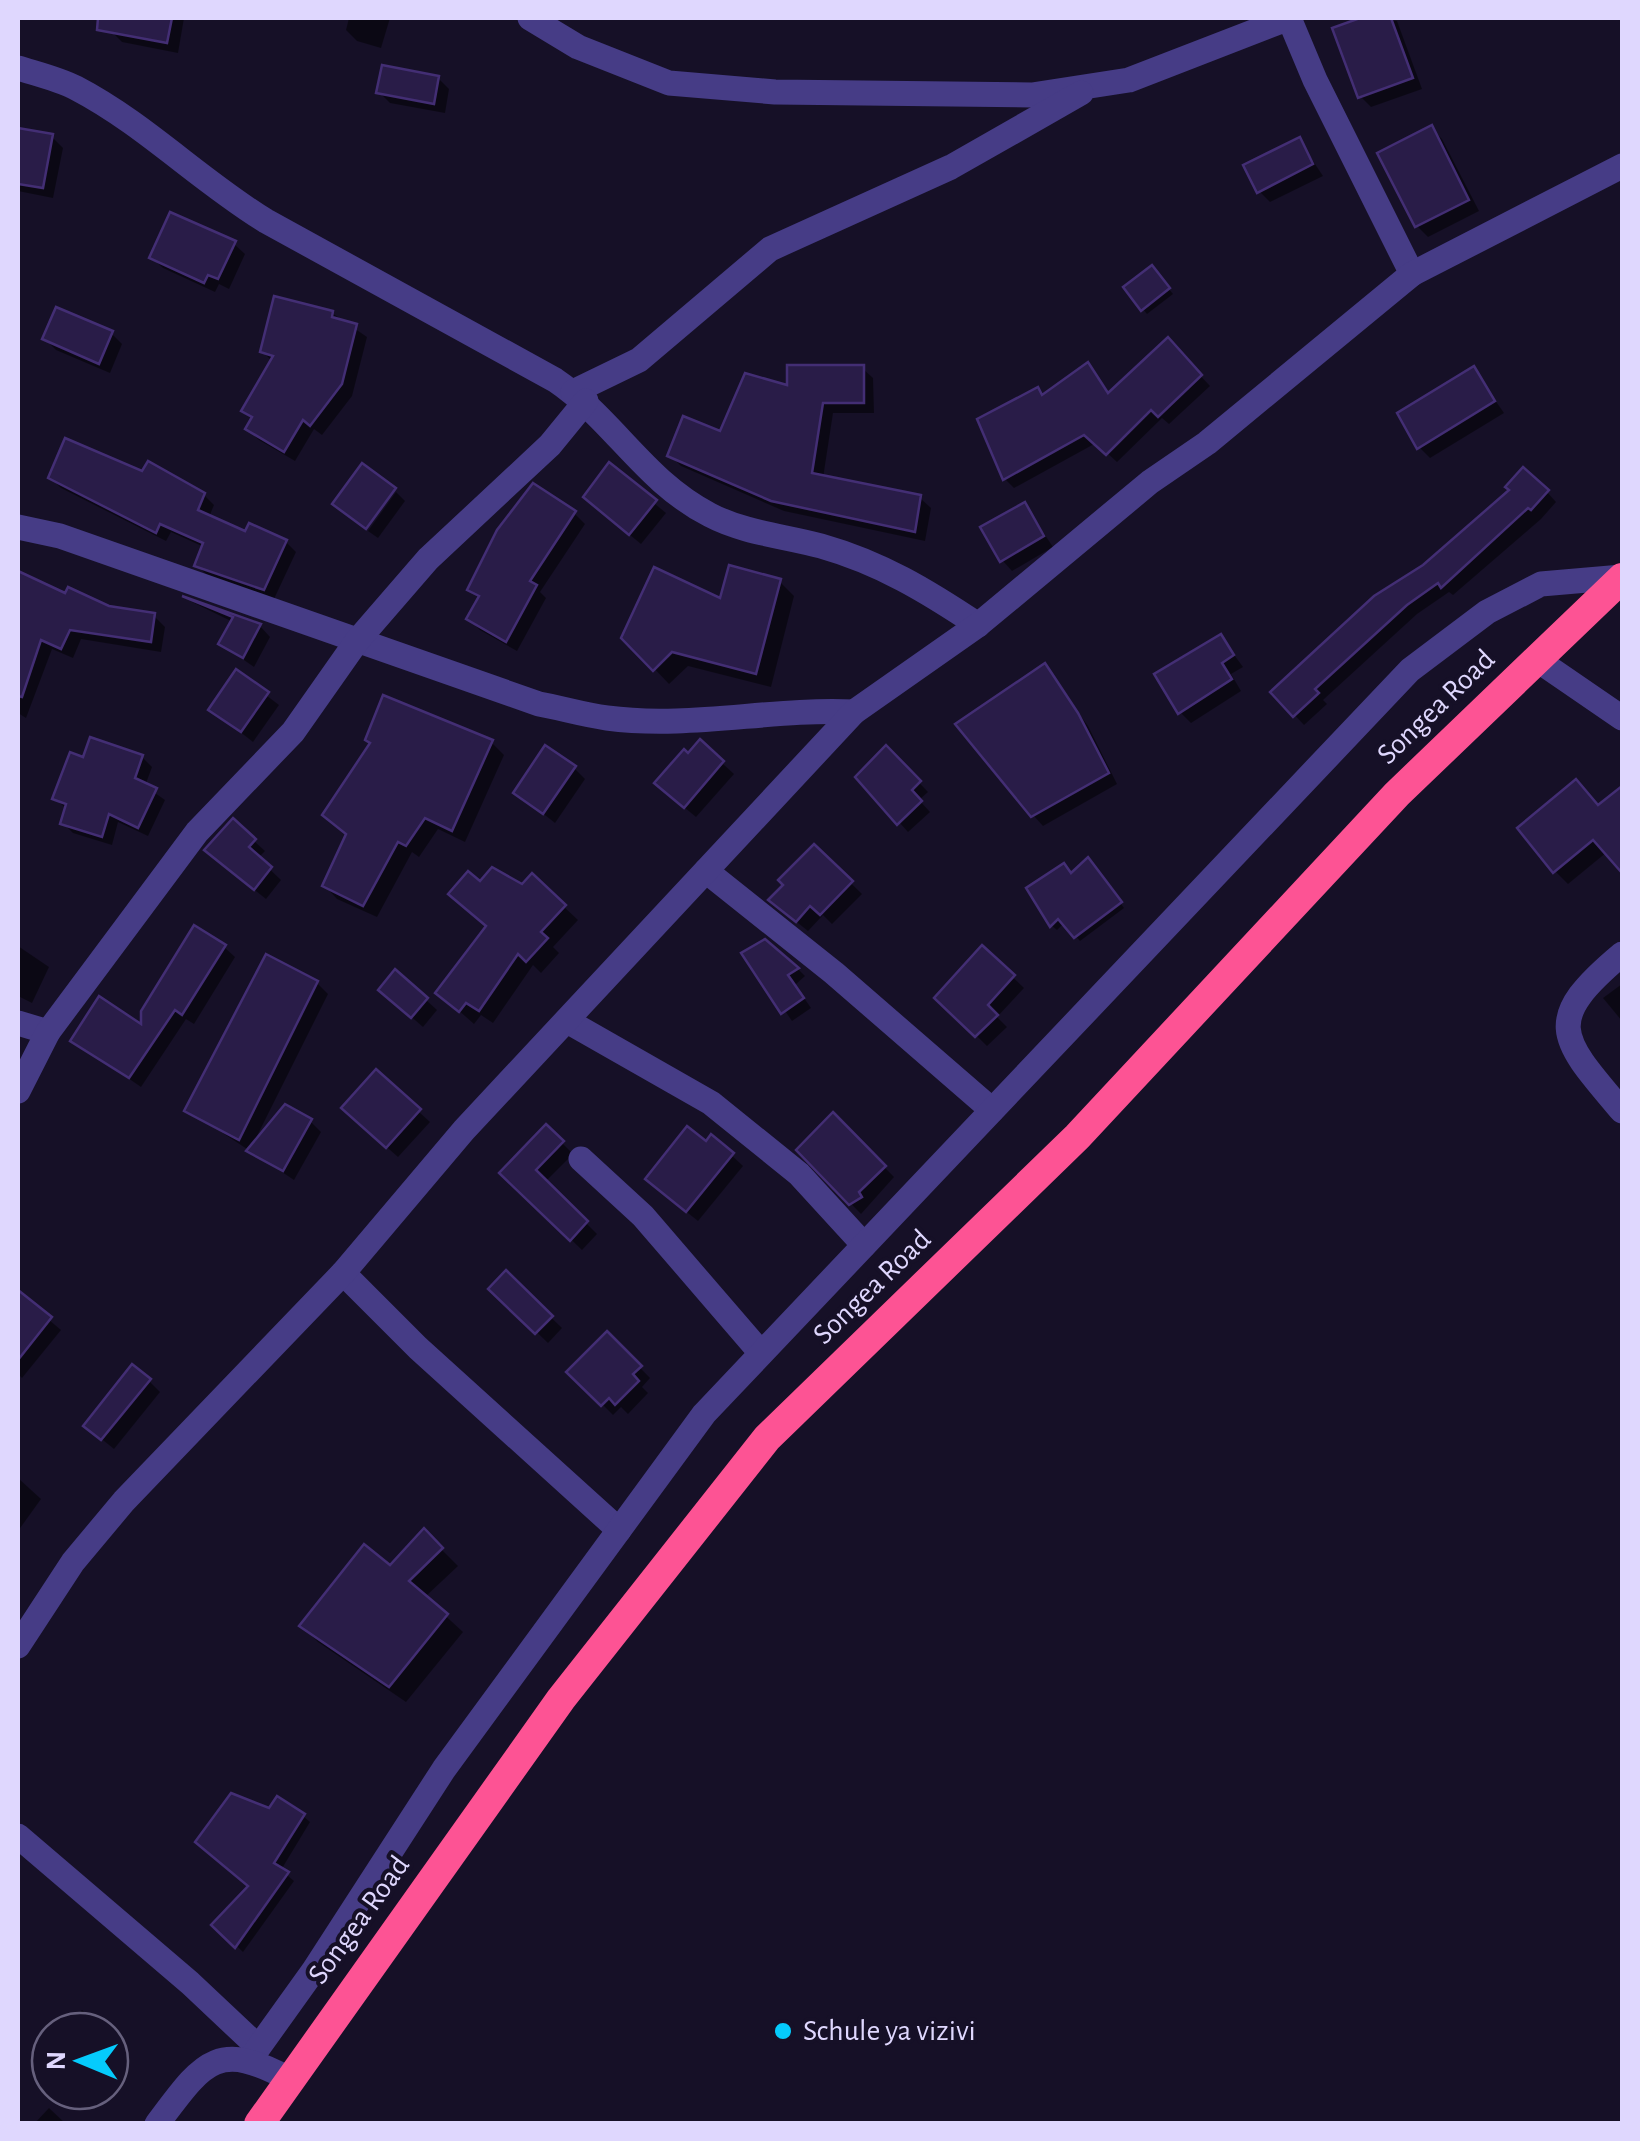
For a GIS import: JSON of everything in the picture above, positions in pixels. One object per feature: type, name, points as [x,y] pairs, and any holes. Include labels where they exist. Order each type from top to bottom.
[{"type":"highway","name":"Songea Road","points":[[259,2124],[561,1699],[767,1438],[1077,1137],[1397,794],[1622,578]]},
{"type":"street","points":[[530,18],[578,47],[668,83],[774,92],[1032,95],[1129,80],[1289,18],[1315,80],[1412,274]]},
{"type":"street","points":[[18,68],[84,92],[152,135],[226,197],[579,396],[620,444],[667,489],[712,517],[873,563],[911,580],[978,626]]},
{"type":"street","points":[[18,1091],[48,1032],[197,832],[292,732],[357,641],[428,558],[550,446],[579,396],[639,360],[770,249],[951,167],[1094,86]]},
{"type":"street","points":[[18,1646],[73,1562],[124,1502],[344,1273],[464,1130],[854,712],[978,626],[1150,482],[1207,444],[1412,274],[1622,166]]},
{"type":"street","points":[[18,527],[60,536],[539,704],[608,718],[723,718],[805,709],[854,712]]},
{"type":"street","points":[[157,2124],[202,2070],[222,2059],[254,2053],[444,1769],[704,1414],[864,1245],[1410,670],[1487,612],[1541,584],[1622,578]]},
{"type":"street","points":[[1536,660],[1622,718]]},
{"type":"street","points":[[706,871],[834,973],[992,1110]]},
{"type":"street","points":[[1622,954],[1584,986],[1569,1007],[1569,1039],[1622,1111]]},
{"type":"street","points":[[567,1021],[711,1104],[799,1174],[864,1245]]},
{"type":"street","points":[[18,1022],[48,1032]]},
{"type":"street","points":[[581,1158],[642,1216],[762,1354]]},
{"type":"street","points":[[344,1273],[418,1348],[619,1530]]},
{"type":"street","points":[[18,1836],[176,1971],[254,2053],[289,2079]]},
{"type":"building","points":[[98,18],[172,18],[167,43],[97,30]]},
{"type":"building","points":[[1360,18],[1391,18],[1413,78],[1358,98],[1332,28]]},
{"type":"building","points":[[382,65],[439,76],[434,104],[376,93]]},
{"type":"building","points":[[1432,125],[1469,200],[1415,227],[1377,153]]},
{"type":"building","points":[[18,128],[53,134],[43,188],[18,184]]},
{"type":"building","points":[[1300,137],[1313,164],[1257,193],[1243,165]]},
{"type":"building","points":[[170,212],[236,241],[218,279],[208,275],[204,283],[149,258]]},
{"type":"building","points":[[1152,265],[1170,288],[1141,311],[1123,287]]},
{"type":"building","points":[[274,296],[333,311],[332,317],[357,324],[342,384],[310,426],[303,420],[284,452],[245,429],[252,417],[241,411],[273,356],[260,352]]},
{"type":"building","points":[[56,307],[113,331],[99,364],[42,339]]},
{"type":"building","points":[[1168,337],[1202,375],[1158,417],[1151,410],[1106,455],[1084,435],[1003,480],[977,419],[1038,387],[1042,395],[1088,362],[1108,393]]},
{"type":"building","points":[[787,365],[864,365],[864,403],[823,403],[812,473],[921,495],[915,532],[771,501],[667,456],[683,416],[720,431],[745,373],[787,385]]},
{"type":"building","points":[[1474,366],[1495,401],[1417,449],[1397,413]]},
{"type":"building","points":[[65,438],[142,471],[148,461],[205,493],[198,510],[245,531],[249,523],[287,540],[264,590],[194,566],[203,543],[160,524],[156,533],[48,478]]},
{"type":"building","points":[[609,462],[657,500],[629,535],[583,497]]},
{"type":"building","points":[[362,463],[396,488],[366,529],[332,504]]},
{"type":"building","points":[[1523,467],[1549,490],[1531,510],[1528,508],[1441,588],[1438,583],[1407,605],[1315,689],[1319,693],[1293,717],[1270,692],[1374,596],[1423,565],[1509,490],[1505,487]]},
{"type":"building","points":[[533,483],[576,511],[530,581],[537,585],[506,642],[466,619],[479,596],[467,590],[497,530]]},
{"type":"building","points":[[1025,502],[1044,536],[1000,562],[980,527]]},
{"type":"building","points":[[729,565],[781,579],[756,674],[672,652],[653,671],[621,638],[654,567],[720,598]]},
{"type":"building","points":[[18,571],[65,593],[68,587],[109,606],[155,613],[151,642],[70,630],[61,649],[41,640],[22,697],[18,696]]},
{"type":"building","points":[[182,596],[261,624],[243,658],[218,644],[233,617]]},
{"type":"building","points":[[1221,634],[1234,655],[1222,663],[1232,679],[1178,714],[1154,674]]},
{"type":"building","points":[[1045,663],[1078,713],[1109,773],[1031,817],[955,724]]},
{"type":"building","points":[[236,669],[269,692],[241,732],[208,710]]},
{"type":"building","points":[[383,695],[493,740],[452,831],[425,818],[406,846],[398,842],[363,906],[322,886],[346,834],[322,815],[370,743],[365,740]]},
{"type":"building","points":[[90,737],[143,755],[135,778],[157,788],[138,828],[109,814],[102,837],[60,824],[66,804],[52,799],[70,752],[83,757]]},
{"type":"building","points":[[700,739],[724,761],[684,808],[654,783],[684,749],[688,753]]},
{"type":"building","points":[[545,745],[576,766],[543,814],[513,793]]},
{"type":"building","points":[[886,745],[921,781],[912,790],[922,801],[897,825],[855,777]]},
{"type":"building","points":[[1576,779],[1598,805],[1622,786],[1622,873],[1593,840],[1553,873],[1517,828]]},
{"type":"building","points":[[233,818],[256,839],[249,847],[272,867],[254,890],[204,850]]},
{"type":"building","points":[[814,844],[853,881],[820,915],[810,906],[796,922],[768,900],[783,885],[778,880]]},
{"type":"building","points":[[1088,857],[1122,902],[1074,938],[1058,919],[1050,927],[1026,888],[1064,863],[1071,873]]},
{"type":"building","points":[[492,867],[522,884],[532,873],[566,905],[541,932],[548,938],[526,962],[518,954],[479,1011],[466,1003],[459,1012],[435,993],[486,926],[448,894],[468,871],[480,881]]},
{"type":"building","points":[[194,925],[226,945],[182,1015],[175,1010],[129,1078],[70,1041],[99,996],[141,1024],[141,1011]]},
{"type":"building","points":[[765,939],[799,968],[788,975],[804,998],[781,1014],[741,953]]},
{"type":"building","points":[[982,945],[1015,975],[988,1005],[998,1015],[975,1037],[934,998]]},
{"type":"building","points":[[266,954],[318,981],[239,1140],[184,1111]]},
{"type":"building","points":[[395,969],[428,998],[411,1018],[378,990]]},
{"type":"building","points":[[376,1069],[421,1109],[386,1148],[341,1108]]},
{"type":"building","points":[[285,1104],[312,1119],[283,1171],[246,1151]]},
{"type":"building","points":[[833,1112],[886,1166],[859,1192],[862,1197],[849,1205],[796,1150]]},
{"type":"building","points":[[546,1124],[564,1141],[536,1170],[588,1221],[570,1241],[499,1173]]},
{"type":"building","points":[[687,1126],[706,1141],[711,1134],[734,1153],[686,1212],[645,1179]]},
{"type":"building","points":[[506,1270],[553,1316],[535,1334],[488,1289]]},
{"type":"building","points":[[18,1290],[52,1317],[18,1360]]},
{"type":"building","points":[[607,1331],[642,1366],[633,1374],[639,1381],[615,1405],[609,1398],[601,1406],[566,1372]]},
{"type":"building","points":[[132,1364],[151,1379],[101,1440],[83,1426]]},
{"type":"building","points":[[424,1528],[443,1548],[409,1581],[448,1614],[389,1687],[299,1626],[364,1544],[390,1565]]},
{"type":"building","points":[[231,1793],[269,1808],[277,1796],[305,1814],[274,1863],[289,1872],[235,1948],[211,1925],[248,1886],[195,1842]]},
{"type":"place","name":"Schule ya vizivi","points":[[783,2031]]}]
